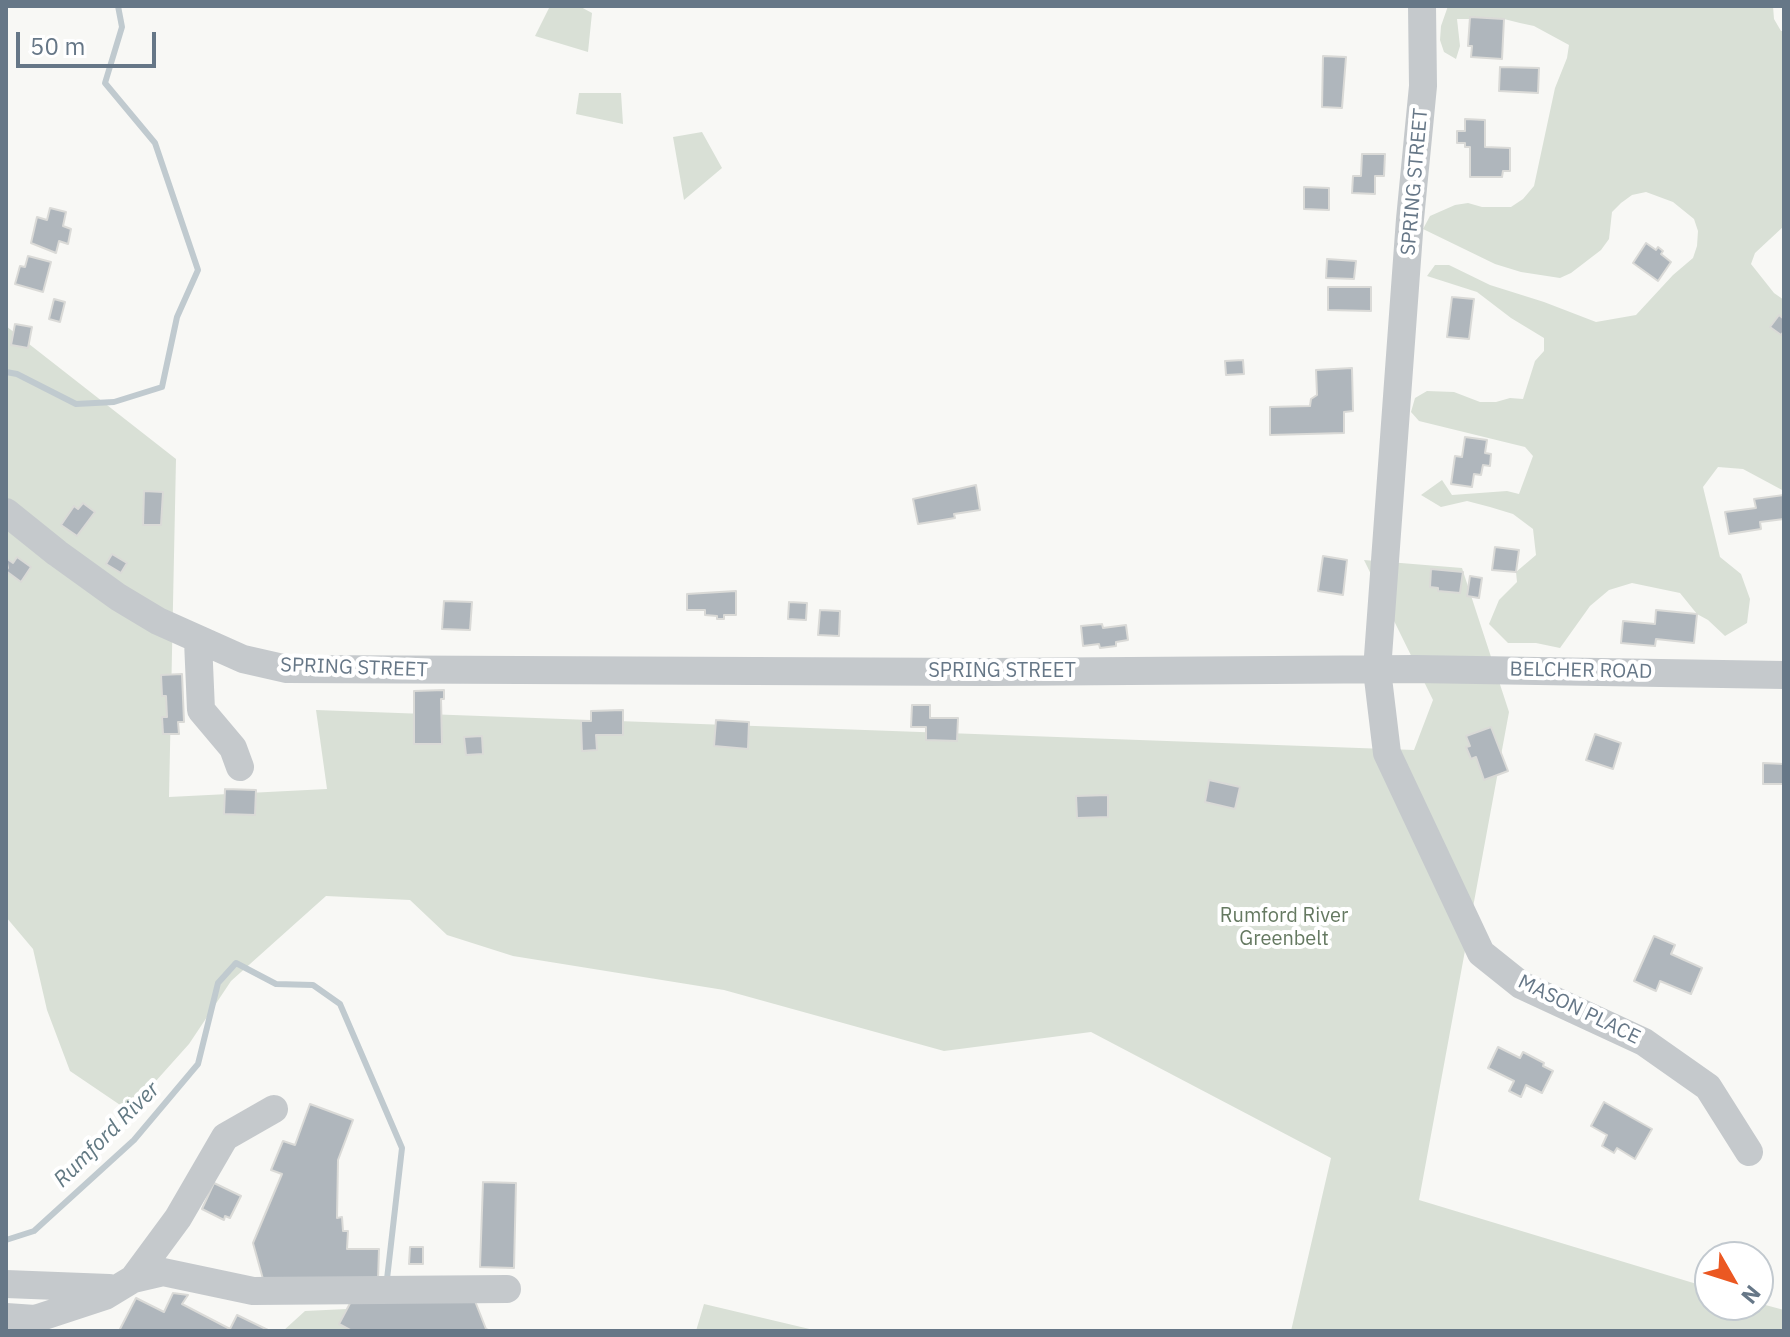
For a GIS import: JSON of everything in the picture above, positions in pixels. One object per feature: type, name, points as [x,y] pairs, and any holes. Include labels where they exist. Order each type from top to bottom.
[{"type":"street","name":"SPRING STREET","points":[[6,512],[118,597],[198,641],[243,659],[287,669],[1377,670],[1410,219],[1423,86],[1422,6]]},
{"type":"street","points":[[198,641],[201,710],[233,748],[240,767]]},
{"type":"street","name":"BELCHER ROAD","points":[[1377,670],[1784,675]]},
{"type":"street","name":"MASON PLACE","points":[[1377,670],[1387,753],[1481,953],[1521,985],[1644,1042],[1708,1087],[1749,1152]]},
{"type":"street","points":[[126,1284],[178,1218],[225,1137],[274,1109]]},
{"type":"street","points":[[6,1317],[32,1325],[105,1296],[126,1284],[163,1272],[253,1291],[507,1289]]},
{"type":"street","points":[[6,1284],[126,1284]]},
{"type":"green space","points":[[550,6],[579,6],[592,13],[588,52],[535,36]]},
{"type":"green space","points":[[1448,6],[1773,6],[1774,19],[1784,31],[1784,226],[1755,253],[1751,264],[1774,293],[1784,300],[1784,491],[1743,469],[1718,467],[1703,487],[1720,557],[1741,574],[1750,599],[1747,623],[1725,636],[1697,614],[1680,593],[1632,583],[1609,590],[1590,606],[1560,648],[1536,643],[1508,643],[1489,624],[1499,600],[1517,582],[1516,572],[1536,555],[1533,529],[1513,514],[1490,507],[1467,501],[1441,507],[1421,495],[1442,480],[1452,495],[1507,491],[1519,494],[1533,456],[1525,447],[1419,421],[1411,412],[1415,398],[1427,391],[1454,392],[1480,402],[1523,399],[1535,361],[1544,351],[1544,338],[1477,292],[1427,276],[1435,265],[1449,265],[1490,285],[1596,322],[1636,315],[1693,258],[1698,231],[1694,219],[1673,202],[1646,192],[1632,195],[1612,212],[1609,239],[1601,250],[1560,278],[1495,264],[1423,229],[1430,216],[1455,205],[1468,203],[1482,207],[1511,207],[1534,186],[1555,88],[1569,45],[1534,26],[1504,19],[1457,19],[1460,46],[1456,59],[1444,52],[1440,40]]},
{"type":"green space","points":[[579,93],[621,93],[623,124],[576,114]]},
{"type":"green space","points":[[702,132],[722,168],[684,200],[673,137]]},
{"type":"green space","name":"Rumford River Greenbelt","points":[[6,326],[176,459],[169,797],[327,789],[316,710],[1414,750],[1433,700],[1364,560],[1462,568],[1509,712],[1419,1200],[1694,1283],[1694,1321],[1774,1321],[1774,1307],[1784,1310],[1784,1331],[1291,1331],[1331,1158],[1091,1032],[944,1051],[724,990],[513,956],[447,935],[410,900],[326,896],[231,981],[189,1044],[129,1111],[70,1071],[47,1010],[33,949],[6,917]]},
{"type":"green space","points":[[704,1304],[818,1331],[696,1331]]},
{"type":"green space","points":[[368,1308],[393,1331],[283,1331],[305,1311]]},
{"type":"building","points":[[1470,17],[1504,19],[1502,59],[1471,57],[1472,46],[1468,46]]},
{"type":"building","points":[[1323,56],[1346,57],[1342,108],[1322,107]]},
{"type":"building","points":[[1500,67],[1539,68],[1538,93],[1499,91]]},
{"type":"building","points":[[1465,119],[1485,120],[1485,147],[1510,148],[1510,171],[1503,171],[1502,177],[1470,177],[1470,147],[1457,143],[1457,131],[1465,131]]},
{"type":"building","points":[[1362,154],[1385,154],[1384,176],[1375,176],[1375,194],[1352,193],[1353,176],[1361,176]]},
{"type":"building","points":[[1304,187],[1329,188],[1329,210],[1304,209]]},
{"type":"building","points":[[50,208],[66,212],[63,226],[71,229],[68,244],[59,241],[56,253],[31,243],[37,217],[47,220]]},
{"type":"building","points":[[1646,243],[1656,250],[1658,247],[1671,262],[1658,281],[1633,263]]},
{"type":"building","points":[[28,256],[51,262],[43,292],[15,284],[20,266],[25,267]]},
{"type":"building","points":[[1327,259],[1356,261],[1354,279],[1326,278]]},
{"type":"building","points":[[1328,287],[1371,287],[1371,311],[1328,310]]},
{"type":"building","points":[[1452,297],[1474,299],[1469,339],[1447,337]]},
{"type":"building","points":[[54,299],[65,302],[60,322],[49,319]]},
{"type":"building","points":[[1779,315],[1784,319],[1781,335],[1770,327]]},
{"type":"building","points":[[15,324],[32,327],[28,348],[11,345]]},
{"type":"building","points":[[1243,360],[1244,374],[1226,375],[1225,361]]},
{"type":"building","points":[[1352,368],[1353,411],[1344,412],[1344,433],[1270,435],[1270,407],[1310,406],[1311,399],[1317,395],[1316,370]]},
{"type":"building","points":[[1465,437],[1487,440],[1485,453],[1491,454],[1490,466],[1483,465],[1481,475],[1474,474],[1472,487],[1451,484],[1455,456],[1462,457]]},
{"type":"building","points":[[976,485],[980,510],[918,524],[913,499]]},
{"type":"building","points":[[144,491],[163,492],[161,525],[143,525]]},
{"type":"building","points":[[1784,495],[1784,519],[1760,522],[1761,529],[1729,534],[1725,512],[1756,508],[1754,499]]},
{"type":"building","points":[[83,503],[95,512],[77,536],[61,525],[74,506],[78,509]]},
{"type":"building","points":[[1495,547],[1519,550],[1516,572],[1492,570]]},
{"type":"building","points":[[112,554],[127,563],[121,573],[106,564]]},
{"type":"building","points":[[1323,556],[1347,560],[1343,595],[1318,591]]},
{"type":"building","points":[[17,557],[31,567],[21,582],[6,571],[6,558],[13,563]]},
{"type":"building","points":[[1431,569],[1463,572],[1460,593],[1430,587]]},
{"type":"building","points":[[1470,576],[1482,578],[1479,598],[1467,596]]},
{"type":"building","points":[[736,591],[736,615],[724,615],[724,619],[717,619],[717,616],[705,615],[705,610],[687,610],[687,594]]},
{"type":"building","points":[[444,601],[472,602],[470,630],[442,629]]},
{"type":"building","points":[[789,602],[807,603],[806,620],[788,619]]},
{"type":"building","points":[[820,610],[840,611],[839,636],[818,635]]},
{"type":"building","points":[[1656,610],[1697,614],[1694,643],[1656,639],[1655,646],[1621,643],[1623,621],[1655,624]]},
{"type":"building","points":[[1102,624],[1103,628],[1126,625],[1128,640],[1116,642],[1116,646],[1083,646],[1081,626]]},
{"type":"building","points":[[182,674],[184,722],[178,722],[179,734],[163,734],[162,717],[167,717],[161,675]]},
{"type":"building","points":[[444,690],[444,699],[441,699],[442,744],[414,744],[414,691]]},
{"type":"building","points":[[912,705],[930,705],[930,718],[958,718],[957,741],[926,740],[926,727],[911,727]]},
{"type":"building","points":[[623,710],[623,735],[596,735],[597,750],[582,751],[581,721],[591,721],[591,711]]},
{"type":"building","points":[[716,720],[749,722],[748,749],[714,746]]},
{"type":"building","points":[[1491,727],[1508,771],[1484,780],[1476,757],[1471,759],[1466,747],[1470,746],[1466,736]]},
{"type":"building","points":[[1595,734],[1621,743],[1613,769],[1586,760]]},
{"type":"building","points":[[482,736],[483,754],[466,755],[464,737]]},
{"type":"building","points":[[1763,763],[1784,764],[1784,784],[1763,784]]},
{"type":"building","points":[[1209,780],[1240,787],[1235,809],[1205,802]]},
{"type":"building","points":[[225,789],[256,790],[255,815],[224,814]]},
{"type":"building","points":[[1108,795],[1108,817],[1077,818],[1076,796]]},
{"type":"building","points":[[1654,936],[1675,945],[1671,954],[1702,968],[1691,994],[1660,981],[1656,991],[1634,981]]},
{"type":"building","points":[[1498,1047],[1520,1058],[1523,1052],[1553,1071],[1542,1093],[1526,1085],[1521,1097],[1509,1091],[1514,1081],[1488,1068]]},
{"type":"building","points":[[1604,1102],[1652,1129],[1635,1159],[1617,1148],[1614,1153],[1602,1146],[1607,1135],[1591,1126]]},
{"type":"building","points":[[310,1104],[353,1120],[338,1160],[337,1218],[342,1217],[343,1231],[348,1231],[347,1249],[379,1249],[378,1280],[263,1279],[253,1243],[282,1174],[271,1170],[283,1141],[295,1145]]},
{"type":"building","points":[[483,1182],[516,1183],[514,1268],[480,1267]]},
{"type":"building","points":[[214,1183],[241,1196],[230,1218],[225,1216],[224,1220],[202,1209]]},
{"type":"building","points":[[410,1247],[423,1247],[423,1264],[409,1264]]},
{"type":"building","points":[[173,1293],[188,1295],[182,1304],[230,1329],[237,1315],[270,1331],[119,1331],[136,1298],[164,1312]]},
{"type":"building","points":[[355,1294],[473,1296],[486,1329],[490,1331],[352,1331],[339,1324]]},
{"type":"waterway","name":"Rumford River","points":[[6,372],[17,374],[76,404],[114,402],[162,387],[177,317],[198,270],[155,143],[105,83],[122,27],[118,6]]},
{"type":"waterway","name":"Rumford River","points":[[6,1240],[34,1231],[134,1140],[198,1064],[218,983],[236,963],[276,984],[313,985],[340,1004],[402,1148],[387,1279]]}]
